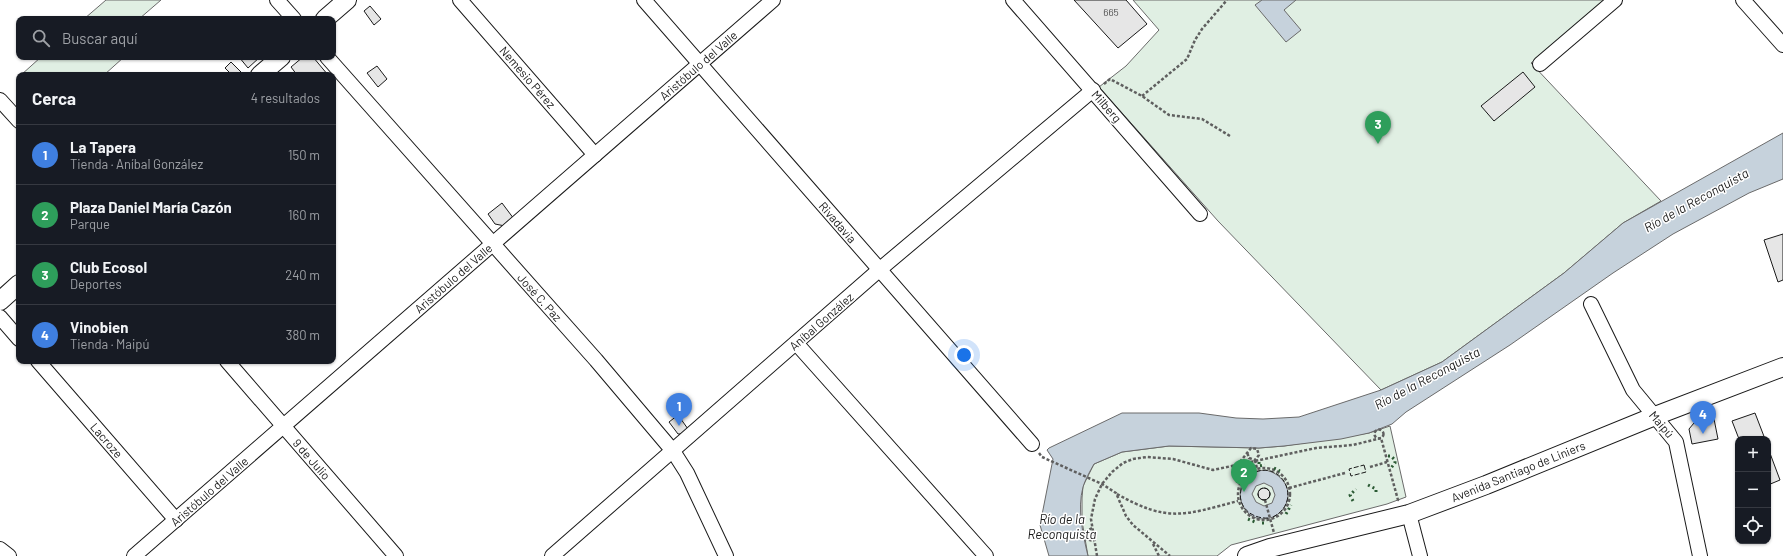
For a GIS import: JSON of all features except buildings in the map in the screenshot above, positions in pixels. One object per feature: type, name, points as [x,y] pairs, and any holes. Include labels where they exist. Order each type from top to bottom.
[{"type":"main road","points":[[328,16],[347,0]]},
{"type":"main road","points":[[264,72],[278,60]]},
{"type":"main road","points":[[0,301],[16,287]]},
{"type":"main road","name":"Avenida Santiago de Liniers","points":[[1247,556],[1270,548],[1409,514],[1486,485],[1655,416],[1783,367]]},
{"type":"street","points":[[277,0],[291,16]]},
{"type":"street","name":"Nemesio Pérez","points":[[460,0],[595,154]]},
{"type":"street","name":"Rivadavia","points":[[644,0],[1032,444]]},
{"type":"street","name":"Aristóbulo del Valle","points":[[134,556],[773,0]]},
{"type":"street","name":"Milberg","points":[[1013,0],[1200,214]]},
{"type":"street","points":[[1540,64],[1615,0]]},
{"type":"street","points":[[1743,0],[1783,45]]},
{"type":"street","name":"José C. Paz","points":[[330,60],[596,360],[673,451],[687,473],[726,556]]},
{"type":"street","name":"Aníbal González","points":[[552,556],[879,270],[1093,90]]},
{"type":"street","points":[[0,100],[16,118]]},
{"type":"street","name":"Maipú","points":[[1591,304],[1633,390],[1676,442],[1700,556]]},
{"type":"street","points":[[0,317],[16,336]]},
{"type":"street","points":[[796,343],[986,556]]},
{"type":"street","name":"Lacroze","points":[[41,364],[176,520]]},
{"type":"street","name":"9 de Julio","points":[[231,364],[396,556]]},
{"type":"street","points":[[1409,514],[1420,556]]},
{"type":"street","points":[[0,549],[9,556]]},
{"type":"path","points":[[1142,96],[1187,59],[1195,40],[1202,29],[1227,0]]},
{"type":"path","points":[[1093,90],[1110,79],[1142,96],[1169,115],[1202,120],[1230,136]]},
{"type":"path","points":[[1097,556],[1092,528],[1092,509],[1102,484],[1112,472],[1123,463],[1133,459],[1147,457],[1187,461],[1213,470],[1240,463],[1316,448],[1353,445],[1380,438],[1398,500],[1388,505],[1392,519]]},
{"type":"path","points":[[1240,463],[1251,448],[1257,449],[1266,459]]},
{"type":"path","points":[[1255,460],[1259,455],[1257,449]]},
{"type":"path","points":[[1247,452],[1249,458],[1255,460]]},
{"type":"path","points":[[1042,457],[1102,484],[1146,509],[1172,514],[1195,513],[1238,501]]},
{"type":"path","points":[[1255,460],[1257,469]]},
{"type":"path","points":[[1370,467],[1387,462]]},
{"type":"path","points":[[1264,468],[1277,472],[1283,476],[1289,488],[1290,495],[1286,508],[1277,517],[1264,521],[1250,517],[1241,508],[1238,501],[1241,481],[1251,471],[1257,469],[1264,468]]},
{"type":"path","points":[[1289,488],[1345,473]]},
{"type":"path","points":[[1116,493],[1126,516],[1132,525],[1152,543],[1170,556]]},
{"type":"path","points":[[1265,500],[1275,536]]},
{"type":"path","points":[[1092,528],[1085,532],[1083,536],[1084,538],[1094,541]]},
{"type":"path","points":[[1152,543],[1159,556]]},
{"type":"green space","points":[[106,0],[161,0],[142,16],[87,16]]},
{"type":"green space","points":[[1133,0],[1605,0],[1531,63],[1661,201],[1623,223],[1564,273],[1442,362],[1381,390],[1218,221],[1099,87],[1126,66],[1159,30]]},
{"type":"green space","points":[[38,60],[121,60],[107,72],[24,72]]},
{"type":"green space","points":[[1390,426],[1406,497],[1387,504],[1231,545],[1217,556],[1088,556],[1082,521],[1082,498],[1083,486],[1094,464],[1122,452],[1169,446],[1259,448],[1284,446],[1369,433]]},
{"type":"water","points":[[1262,0],[1296,0],[1284,10],[1301,30],[1286,42],[1255,5]]},
{"type":"water","name":"Río de la Reconquista","points":[[1783,133],[1783,179],[1749,193],[1673,234],[1613,273],[1510,345],[1406,412],[1392,424],[1369,433],[1341,439],[1284,446],[1259,448],[1169,446],[1122,452],[1094,464],[1084,484],[1081,495],[1083,531],[1088,556],[1049,556],[1040,525],[1053,459],[1047,450],[1049,448],[1122,413],[1199,413],[1236,418],[1263,419],[1299,417],[1381,390],[1442,362],[1564,273],[1623,223]]},
{"type":"water","points":[[1265,470],[1276,474],[1281,478],[1287,487],[1288,498],[1286,504],[1280,513],[1275,516],[1259,519],[1250,515],[1244,507],[1240,498],[1241,488],[1245,480],[1253,473]],"holes":[[[1264,483],[1272,487],[1275,495],[1272,503],[1264,506],[1256,502],[1252,494],[1256,486]]]},
{"type":"hedge","points":[[1388,456],[1391,456],[1395,460],[1395,463],[1391,468]]},
{"type":"hedge","points":[[1259,462],[1259,466],[1265,465]]},
{"type":"hedge","points":[[1274,468],[1280,471]]},
{"type":"hedge","points":[[1237,483],[1241,476]]},
{"type":"hedge","points":[[1368,485],[1376,489],[1376,495]]},
{"type":"hedge","points":[[1353,501],[1350,495],[1356,489]]},
{"type":"hedge","points":[[1286,514],[1291,505]]},
{"type":"hedge","points":[[1248,519],[1255,522]]},
{"type":"hedge","points":[[1262,523],[1267,523]]},
{"type":"fence","points":[[1364,465],[1366,472],[1351,476],[1349,469],[1364,465]]},
{"type":"fence","points":[[1268,518],[1262,518],[1247,511],[1241,502],[1240,496],[1242,484],[1247,478],[1253,473],[1264,470],[1273,472],[1280,477],[1286,484],[1288,493],[1287,502],[1282,510],[1273,517]]},
{"type":"fence","points":[[1262,488],[1266,488],[1270,494],[1266,500],[1262,500],[1258,496],[1258,492],[1262,488]]},
{"type":"place","name":"Club Ecosol","points":[[1378,144]]},
{"type":"place","name":"La Tapera","points":[[679,426]]},
{"type":"place","name":"Vinobien","points":[[1703,434]]},
{"type":"place","name":"Plaza Daniel María Cazón","points":[[1244,492]]}]
